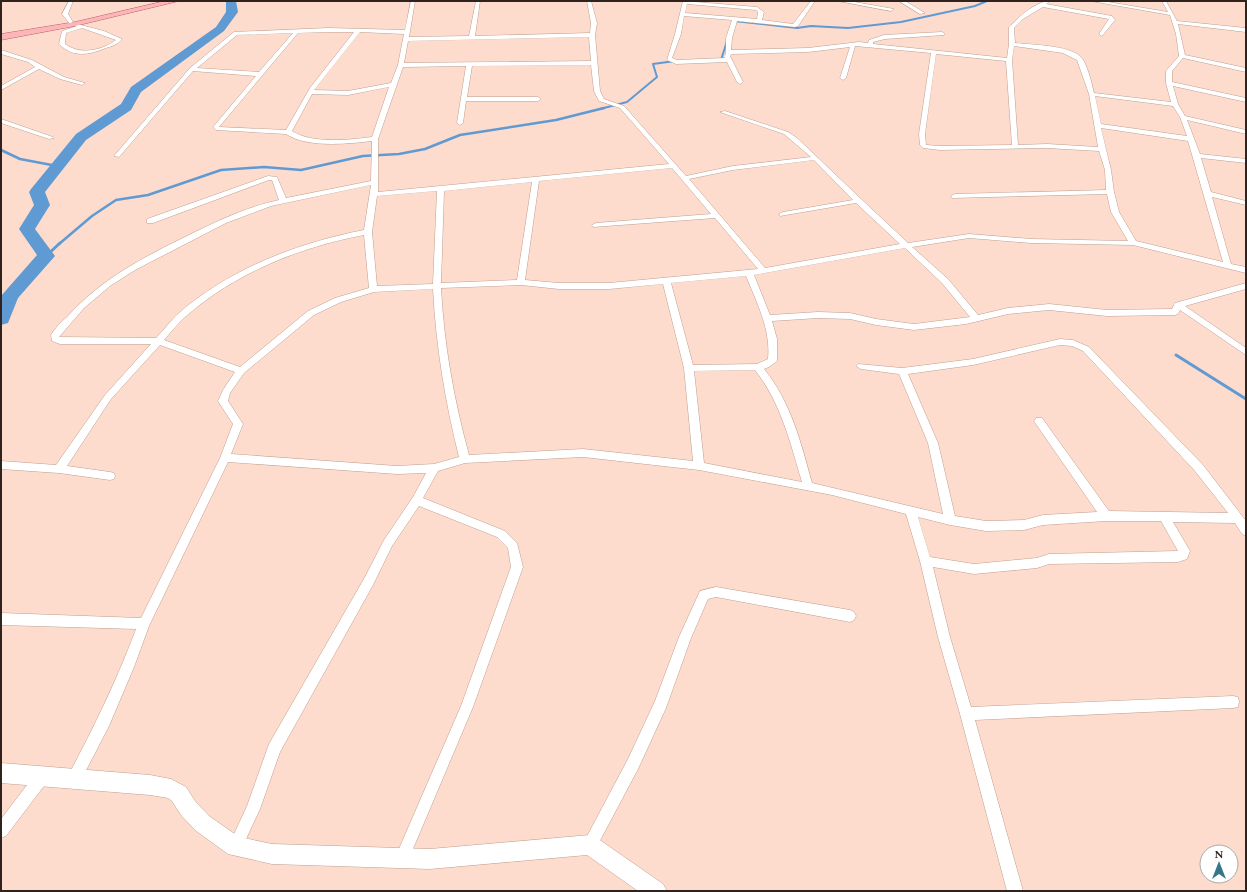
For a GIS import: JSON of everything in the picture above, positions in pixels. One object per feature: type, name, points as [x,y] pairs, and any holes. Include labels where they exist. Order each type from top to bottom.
[{"type":"main road","points":[[1,34],[75,25],[163,1]]},
{"type":"main road","points":[[1,37],[75,25],[175,1]]},
{"type":"street","points":[[71,1],[65,14],[75,25],[102,32],[118,39],[114,43],[86,54],[79,53],[62,44],[64,32],[75,25]]},
{"type":"street","points":[[373,290],[368,232],[374,194],[375,139],[393,84],[401,65],[413,1]]},
{"type":"street","points":[[472,37],[478,1]]},
{"type":"street","points":[[589,1],[590,12],[594,23],[592,35],[597,91],[601,100],[622,107],[718,216],[762,269]]},
{"type":"street","points":[[682,14],[796,25],[813,1]]},
{"type":"street","points":[[840,1],[891,9]]},
{"type":"street","points":[[901,1],[922,13]]},
{"type":"street","points":[[1015,146],[1009,60],[1012,44],[1011,28],[1014,24],[1048,1]]},
{"type":"street","points":[[1093,1],[1172,14]]},
{"type":"street","points":[[1164,1],[1172,14],[1179,35],[1182,56],[1169,71],[1169,82],[1175,104],[1183,117],[1197,156],[1209,194],[1228,266]]},
{"type":"street","points":[[728,60],[672,61],[669,59],[678,34],[685,2],[760,10],[759,21]]},
{"type":"street","points":[[1042,5],[1112,18],[1102,34]]},
{"type":"street","points":[[735,19],[729,38],[728,60],[740,82]]},
{"type":"street","points":[[1174,22],[1246,30]]},
{"type":"street","points":[[117,156],[192,69],[217,47],[239,32],[359,30],[407,32]]},
{"type":"street","points":[[288,132],[310,92],[325,71],[359,30]]},
{"type":"street","points":[[296,32],[259,74],[216,127],[218,129],[236,131],[288,132],[296,138],[323,141],[348,142],[375,139]]},
{"type":"street","points":[[870,45],[871,41],[884,37],[942,34]]},
{"type":"street","points":[[406,39],[592,35]]},
{"type":"street","points":[[1012,44],[1064,51],[1077,56],[1082,62],[1092,94],[1115,212],[1133,243]]},
{"type":"street","points":[[728,53],[740,51],[808,50],[853,45],[870,45],[1009,60]]},
{"type":"street","points":[[844,78],[853,45]]},
{"type":"street","points":[[1,52],[30,61],[62,78],[82,83]]},
{"type":"street","points":[[934,52],[922,134],[923,145],[927,148],[1062,146],[1102,149]]},
{"type":"street","points":[[1182,56],[1246,70]]},
{"type":"street","points":[[401,65],[594,63]]},
{"type":"street","points":[[460,122],[469,65]]},
{"type":"street","points":[[1,88],[39,67]]},
{"type":"street","points":[[192,69],[259,74]]},
{"type":"street","points":[[1169,82],[1246,100]]},
{"type":"street","points":[[310,92],[348,93],[393,84]]},
{"type":"street","points":[[1092,94],[1175,104]]},
{"type":"street","points":[[464,99],[538,98]]},
{"type":"street","points":[[723,112],[786,133],[795,139],[858,201],[908,245],[945,281],[975,318]]},
{"type":"street","points":[[1183,117],[1246,132]]},
{"type":"street","points":[[1,120],[51,138]]},
{"type":"street","points":[[1098,126],[1191,139]]},
{"type":"street","points":[[1197,156],[1246,161]]},
{"type":"street","points":[[684,178],[733,168],[816,158]]},
{"type":"street","points":[[374,194],[441,189],[674,166]]},
{"type":"street","points":[[150,221],[268,178],[275,178],[283,200]]},
{"type":"street","points":[[521,282],[536,180]]},
{"type":"street","points":[[241,371],[158,341],[60,341],[55,339],[55,335],[81,306],[132,268],[155,254],[223,222],[283,200],[374,182]]},
{"type":"street","points":[[441,189],[437,286],[441,350],[458,435],[465,459]]},
{"type":"street","points":[[955,196],[1110,192]]},
{"type":"street","points":[[1209,194],[1246,203]]},
{"type":"street","points":[[783,214],[858,201]]},
{"type":"street","points":[[596,225],[718,216]]},
{"type":"street","points":[[59,469],[108,397],[158,341],[182,316],[202,299],[237,277],[284,254],[304,246],[368,232]]},
{"type":"street","points":[[74,779],[104,721],[128,667],[144,624],[225,458],[238,424],[223,402],[226,392],[241,371],[311,313],[338,300],[373,290],[521,282],[559,286],[608,286],[749,273],[762,269],[969,236],[1038,241],[1133,243],[1245,271]]},
{"type":"street","points":[[689,368],[757,367],[766,365],[772,361],[774,352],[767,318],[749,273]]},
{"type":"street","points":[[666,281],[689,368],[699,466]]},
{"type":"street","points":[[767,318],[818,315],[850,316],[876,322],[914,327],[975,318],[1008,311],[1049,307],[1107,313],[1175,312],[1178,306],[1246,286]]},
{"type":"street","points":[[1178,306],[1246,352]]},
{"type":"street","points":[[861,366],[902,371],[973,362],[1060,342],[1073,343],[1086,349],[1199,468],[1238,518],[1246,531]]},
{"type":"street","points":[[757,367],[765,375],[778,396],[795,443],[808,486]]},
{"type":"street","points":[[902,371],[933,443],[950,520]]},
{"type":"street","points":[[1040,421],[1106,516]]},
{"type":"street","points":[[225,458],[398,470],[434,468],[465,459],[582,453],[699,466],[766,480],[808,486],[950,520],[986,526],[1024,525],[1043,520],[1106,516],[1238,518]]},
{"type":"street","points":[[1,465],[59,469],[110,476]]},
{"type":"street","points":[[235,847],[256,802],[274,749],[369,581],[388,543],[417,500],[434,468]]},
{"type":"street","points":[[402,858],[467,707],[516,567],[513,546],[501,534],[417,500]]},
{"type":"street","points":[[911,511],[926,561],[944,637],[967,714],[1015,891]]},
{"type":"street","points":[[926,561],[974,569],[1037,563],[1049,559],[1178,557],[1183,555],[1184,551],[1164,517]]},
{"type":"street","points":[[590,846],[633,764],[661,703],[685,637],[704,596],[716,592],[850,616]]},
{"type":"street","points":[[1,619],[144,624]]},
{"type":"street","points":[[967,714],[1232,702]]},
{"type":"street","points":[[1,773],[150,785],[171,789],[179,794],[188,808],[202,823],[215,834],[235,847],[272,854],[430,859],[590,846],[656,891]]},
{"type":"street","points":[[1,831],[42,777]]},
{"type":"waterway","points":[[1,319],[10,296],[46,256],[27,229],[42,205],[37,192],[81,137],[126,107],[136,90],[220,29],[232,12],[231,1]]},
{"type":"waterway","points":[[734,23],[734,21],[797,28],[811,26],[848,28],[901,22],[975,6],[987,1]]},
{"type":"waterway","points":[[721,60],[728,38]]},
{"type":"waterway","points":[[600,109],[627,102],[657,77],[653,64],[675,61]]},
{"type":"waterway","points":[[600,109],[604,108]]},
{"type":"waterway","points":[[59,244],[92,216],[116,200],[148,195],[221,170],[264,167],[301,170],[363,156],[399,154],[425,149],[460,135],[556,120],[600,109]]},
{"type":"waterway","points":[[1,150],[20,159],[57,166]]},
{"type":"waterway","points":[[46,256],[60,243]]},
{"type":"waterway","points":[[1176,355],[1246,399]]}]
